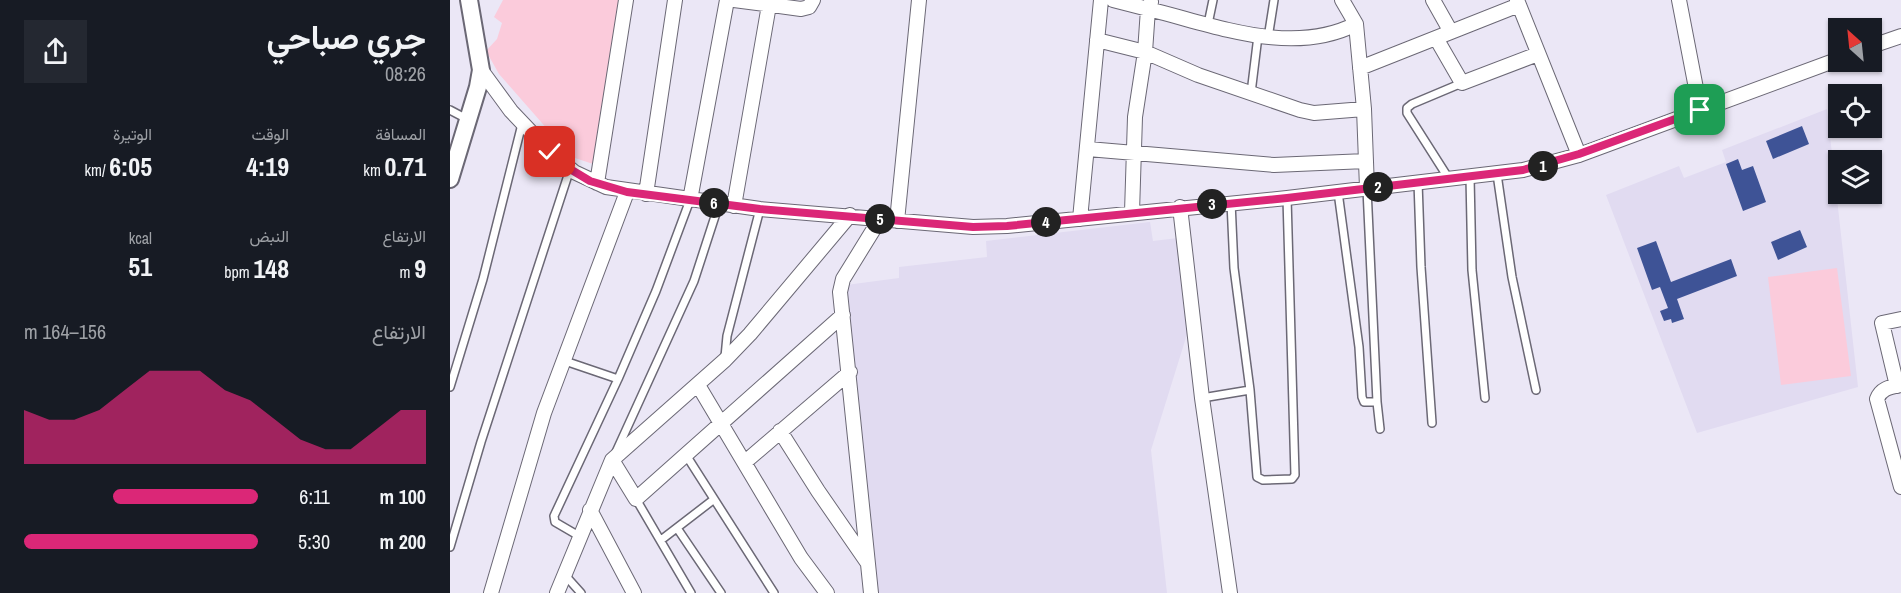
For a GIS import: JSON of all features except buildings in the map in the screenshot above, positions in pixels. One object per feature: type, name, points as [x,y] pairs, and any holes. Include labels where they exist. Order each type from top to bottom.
[{"type":"street","points":[[450,179],[453,159],[481,70],[469,0]]},
{"type":"street","points":[[597,183],[626,0]]},
{"type":"street","points":[[646,194],[675,0]]},
{"type":"street","points":[[690,200],[727,0]]},
{"type":"street","points":[[739,0],[801,9],[809,7],[813,0]]},
{"type":"street","points":[[897,221],[919,0]]},
{"type":"street","points":[[1080,219],[1101,0]]},
{"type":"street","points":[[1113,0],[1150,4],[1208,24],[1263,37],[1308,38],[1343,31],[1356,24]]},
{"type":"street","points":[[1344,0],[1356,24],[1364,109],[1367,188]]},
{"type":"street","points":[[1433,0],[1451,32]]},
{"type":"street","points":[[1678,0],[1700,110]]},
{"type":"street","points":[[1360,68],[1518,3],[1579,154]]},
{"type":"street","points":[[1132,212],[1135,117],[1150,4]]},
{"type":"street","points":[[734,206],[770,5]]},
{"type":"street","points":[[1882,43],[1901,36]]},
{"type":"street","points":[[1436,38],[1462,83],[1538,54]]},
{"type":"street","points":[[1097,40],[1145,52],[1198,75],[1314,113],[1364,109]]},
{"type":"street","points":[[481,70],[522,124],[550,152],[570,169],[597,183],[627,192],[734,206],[973,227],[1080,219],[1180,207],[1287,198],[1497,174],[1546,165],[1828,62]]},
{"type":"street","points":[[1088,149],[1274,165],[1366,161]]},
{"type":"street","points":[[491,593],[536,437],[562,360],[627,192]]},
{"type":"street","points":[[1180,207],[1202,398],[1230,593]]},
{"type":"street","points":[[557,593],[612,460],[725,360],[750,334],[850,215]]},
{"type":"street","points":[[872,593],[840,292],[843,279],[880,219]]},
{"type":"street","points":[[612,460],[636,499],[843,315]]},
{"type":"street","points":[[1901,319],[1882,323],[1899,385],[1884,389],[1879,393],[1877,399],[1901,487]]},
{"type":"street","points":[[745,462],[850,372]]},
{"type":"street","points":[[698,385],[801,558],[827,593]]},
{"type":"street","points":[[780,431],[868,563]]},
{"type":"street","points":[[590,510],[634,593]]},
{"type":"lane","points":[[1208,24],[1213,0]]},
{"type":"lane","points":[[1251,93],[1274,0]]},
{"type":"lane","points":[[1449,179],[1407,113],[1407,108],[1462,83]]},
{"type":"lane","points":[[450,110],[467,119]]},
{"type":"lane","points":[[450,387],[483,279],[522,124]]},
{"type":"lane","points":[[450,547],[481,442],[570,169]]},
{"type":"lane","points":[[1497,174],[1512,277],[1536,390]]},
{"type":"lane","points":[[1470,177],[1472,270],[1485,398]]},
{"type":"lane","points":[[1418,182],[1421,267],[1432,423]]},
{"type":"lane","points":[[1367,188],[1380,429]]},
{"type":"lane","points":[[1338,192],[1359,347],[1362,398],[1368,403],[1377,402]]},
{"type":"lane","points":[[1231,202],[1234,268],[1250,390],[1257,477],[1263,480],[1292,479],[1295,475],[1287,198]]},
{"type":"lane","points":[[579,536],[555,522],[554,516],[656,291],[690,200]]},
{"type":"lane","points":[[612,460],[694,281],[719,204]]},
{"type":"lane","points":[[725,360],[727,336],[760,209]]},
{"type":"lane","points":[[562,360],[618,379]]},
{"type":"lane","points":[[1202,398],[1250,390]]},
{"type":"lane","points":[[686,455],[774,593]]},
{"type":"lane","points":[[636,499],[691,593]]},
{"type":"lane","points":[[661,540],[713,500]]},
{"type":"lane","points":[[677,528],[721,593]]},
{"type":"lane","points":[[564,574],[581,593]]},
{"type":"shaded area","points":[[503,0],[619,0],[593,164],[575,158],[563,147],[499,74],[486,51],[497,39],[502,23],[494,17]]},
{"type":"shaded area","points":[[1827,109],[1828,138],[1830,138],[1832,150],[1828,150],[1828,204],[1838,204],[1858,387],[1697,433],[1606,195],[1679,166],[1684,178],[1726,162],[1722,150]]},
{"type":"shaded area","points":[[1150,222],[1153,241],[1178,238],[1188,331],[1151,450],[1167,593],[879,593],[846,285],[899,278],[899,267],[987,257],[986,241]]},
{"type":"shaded area","points":[[1837,268],[1851,376],[1781,385],[1768,277]]},
{"type":"route","points":[[550,152],[570,169],[590,181],[627,192],[760,209],[850,215],[943,226],[1007,226],[1287,198],[1523,170],[1579,154],[1700,110]]}]
